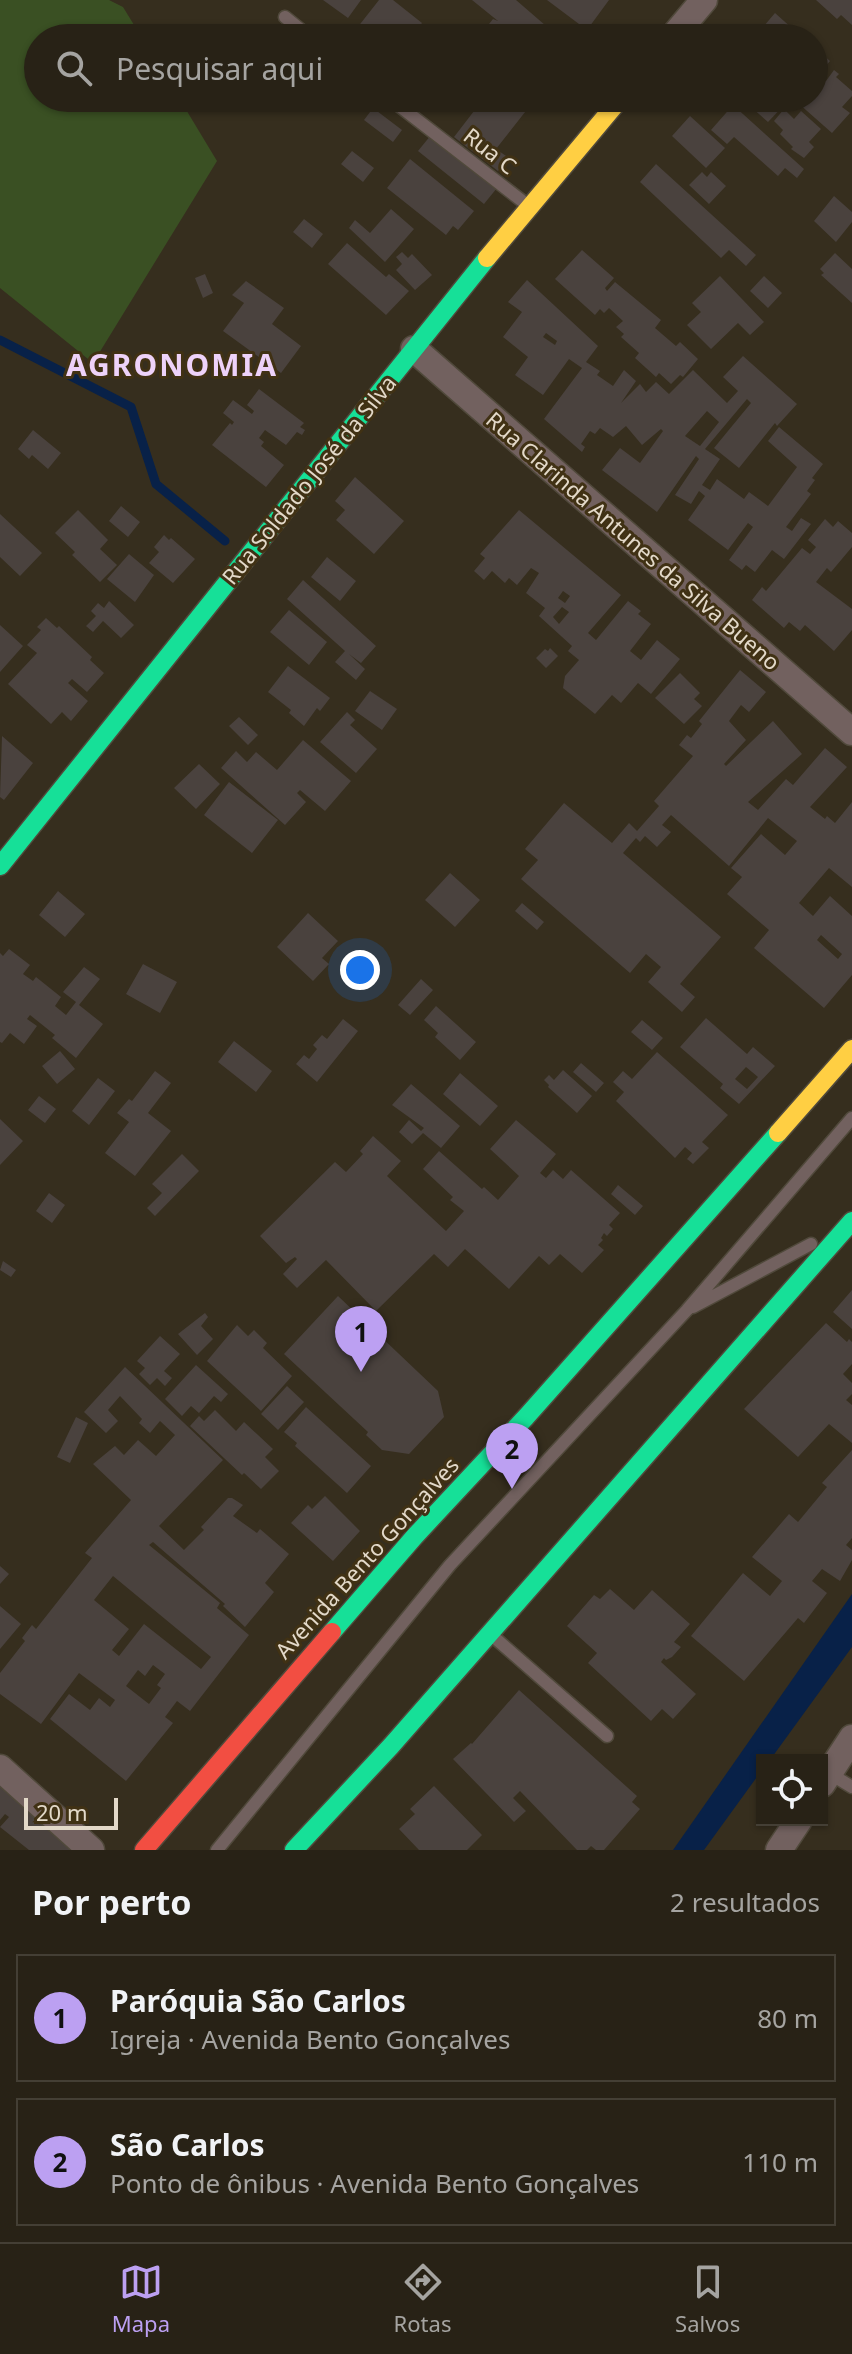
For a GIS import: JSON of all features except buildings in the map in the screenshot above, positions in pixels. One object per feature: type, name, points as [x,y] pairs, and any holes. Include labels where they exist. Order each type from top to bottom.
[{"type":"main road","name":"Rua Soldado José da Silva","points":[[0,866],[529,206],[609,112]]},
{"type":"main road","name":"Avenida Bento Gonçalves","points":[[144,1850],[415,1536],[537,1406],[852,1049]]},
{"type":"main road","points":[[294,1850],[391,1746],[851,1222]]},
{"type":"street","points":[[684,24],[704,0]]},
{"type":"street","name":"Rua Clarinda Antunes da Silva Bueno","points":[[414,349],[852,732]]},
{"type":"street","points":[[828,1775],[852,1738]]},
{"type":"street","points":[[0,1768],[91,1850]]},
{"type":"street","points":[[779,1850],[795,1826]]},
{"type":"lane","points":[[285,17],[294,24]]},
{"type":"lane","name":"Rua C","points":[[407,112],[529,206]]},
{"type":"lane","points":[[217,1850],[450,1565],[687,1310],[852,1118]]},
{"type":"lane","points":[[687,1310],[851,1222]]},
{"type":"lane","points":[[490,1633],[607,1736]]},
{"type":"lane","points":[[828,1779],[852,1787]]},
{"type":"green space","points":[[0,0],[109,0],[123,7],[133,24],[24,24],[24,112],[187,112],[217,161],[93,363],[0,288]]},
{"type":"water","points":[[852,1594],[852,1647],[774,1754],[756,1754],[756,1778],[704,1850],[673,1850]]},
{"type":"waterway","points":[[0,340],[131,407],[156,484],[225,541]]},
{"type":"traffic: fast","points":[[0,866],[487,258]]},
{"type":"traffic: fast","points":[[332,1632],[778,1133]]},
{"type":"traffic: fast","points":[[294,1850],[391,1746],[852,1221]]},
{"type":"traffic: slow","points":[[487,258],[609,112]]},
{"type":"traffic: slow","points":[[778,1133],[852,1049]]},
{"type":"traffic: jam","points":[[144,1850],[332,1632]]},
{"type":"place","name":"Paróquia São Carlos","points":[[361,1372]]},
{"type":"place","name":"São Carlos","points":[[512,1489]]},
{"type":"district","name":"AGRONOMIA","points":[[172,366]]}]
